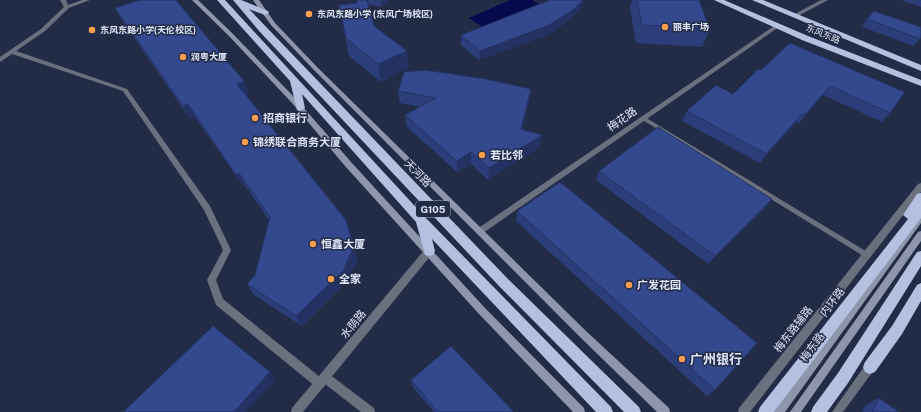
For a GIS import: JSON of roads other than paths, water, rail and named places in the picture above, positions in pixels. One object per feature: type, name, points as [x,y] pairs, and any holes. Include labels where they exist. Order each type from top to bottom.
[{"type":"highway","name":"东风东路","points":[[718,0],[777,26],[921,83]]},
{"type":"highway","points":[[735,0],[886,62],[921,83]]},
{"type":"highway","name":"东风东路","points":[[756,0],[921,68]]},
{"type":"highway","points":[[238,1],[265,13]]},
{"type":"highway","name":"天河路","points":[[238,1],[263,30],[431,207],[575,355],[634,412]]},
{"type":"highway","name":"G105","points":[[221,2],[494,298],[606,412]]},
{"type":"highway","points":[[294,81],[300,108]]},
{"type":"highway","points":[[856,293],[921,198]]},
{"type":"highway","name":"内环路","points":[[765,412],[921,210]]},
{"type":"highway","points":[[420,219],[429,251]]},
{"type":"highway","points":[[818,412],[843,378],[921,256]]},
{"type":"highway","points":[[870,367],[897,330],[921,289]]},
{"type":"main road","points":[[195,0],[231,35],[300,108],[348,164],[429,251],[482,311],[580,412]]},
{"type":"main road","points":[[256,0],[284,36],[665,412]]},
{"type":"main road","name":"梅东路","points":[[779,412],[921,218]]},
{"type":"main road","points":[[795,412],[921,234]]},
{"type":"street","points":[[63,0],[67,7]]},
{"type":"street","points":[[0,60],[43,30],[67,7],[87,0]]},
{"type":"street","points":[[794,16],[825,0]]},
{"type":"street","name":"梅花路","points":[[480,231],[777,26]]},
{"type":"street","points":[[12,52],[125,90],[207,208],[227,250],[211,280],[219,302],[322,381],[370,412]]},
{"type":"street","name":"梅东路辅路","points":[[743,412],[921,186]]},
{"type":"street","name":"水荫路","points":[[296,412],[429,251]]},
{"type":"street","points":[[838,412],[870,367]]},
{"type":"lane","points":[[643,118],[867,255]]},
{"type":"place","name":"东风东路小学 (东风广场校区)","points":[[309,14]]},
{"type":"place","name":"丽丰广场","points":[[665,27]]},
{"type":"place","name":"东风东路小学(天伦校区)","points":[[92,30]]},
{"type":"place","name":"润粤大厦","points":[[183,57]]},
{"type":"place","name":"招商银行","points":[[255,118]]},
{"type":"place","name":"锦绣联合商务大厦","points":[[245,142]]},
{"type":"place","name":"若比邻","points":[[482,155]]},
{"type":"place","name":"恒鑫大厦","points":[[313,244]]},
{"type":"place","name":"全家","points":[[331,279]]},
{"type":"place","name":"广发花园","points":[[629,285]]},
{"type":"place","name":"广州银行","points":[[682,359]]}]
